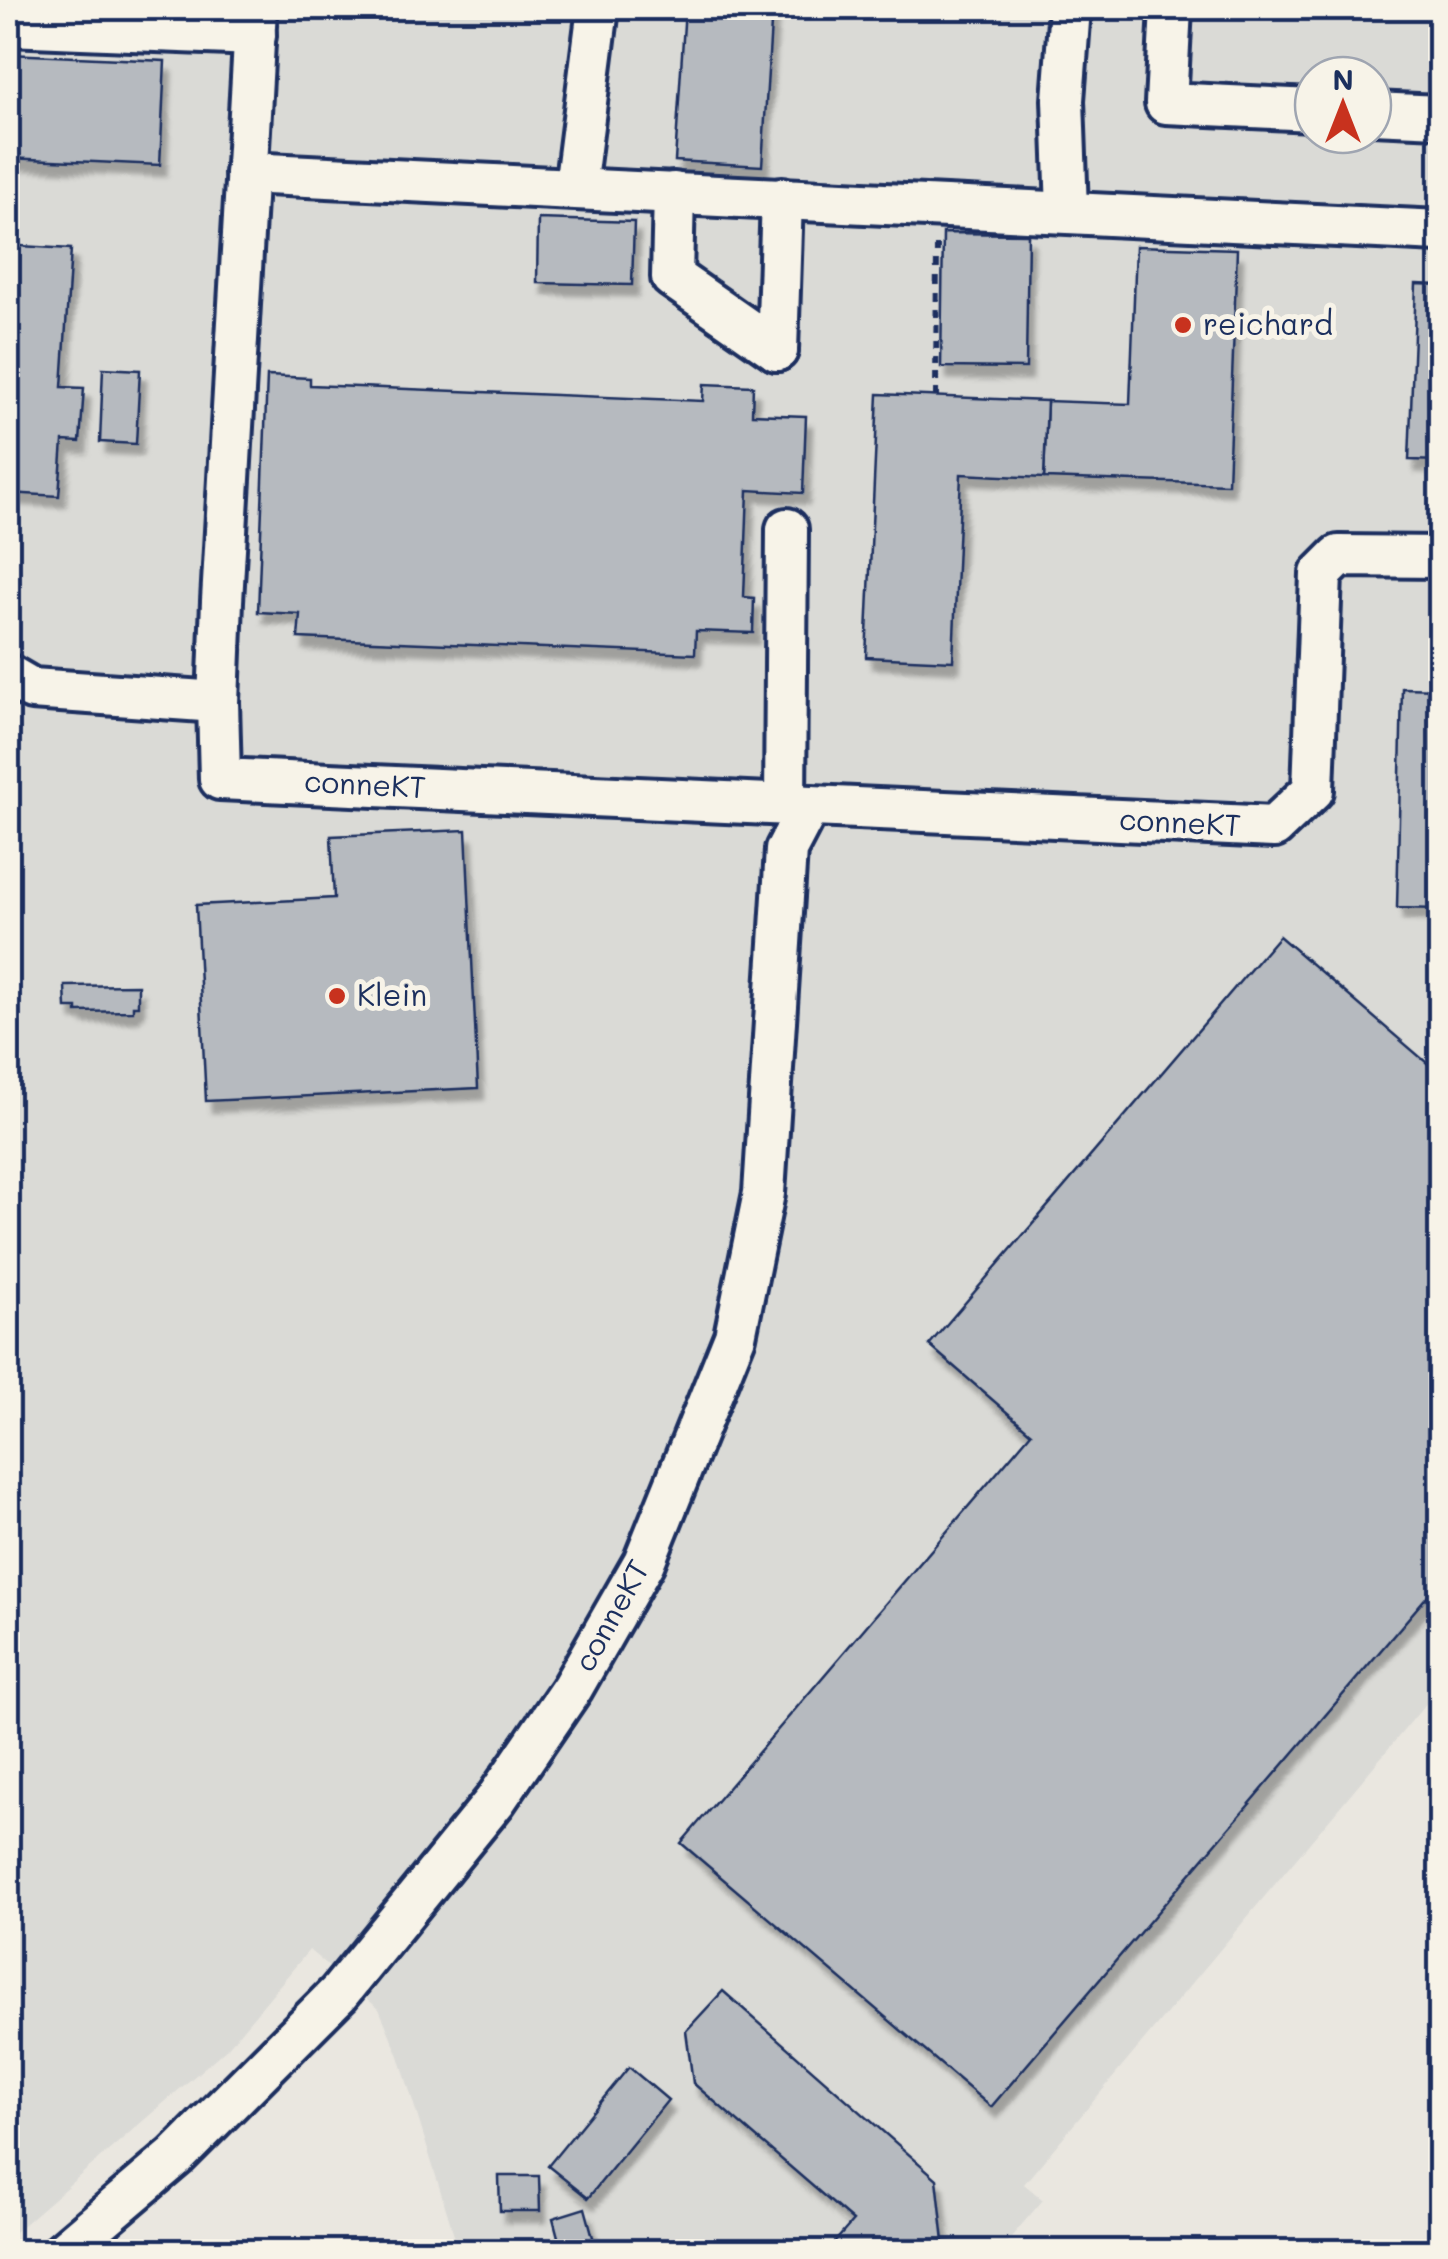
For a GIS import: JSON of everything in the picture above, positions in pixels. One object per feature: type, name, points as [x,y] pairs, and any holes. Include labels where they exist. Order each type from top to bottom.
[{"type":"street","points":[[576,188],[598,8]]},
{"type":"street","points":[[1067,211],[1063,100],[1070,8]]},
{"type":"street","points":[[1171,8],[1166,104],[1293,109]]},
{"type":"street","points":[[8,25],[256,21],[218,702],[32,689],[8,676]]},
{"type":"street","points":[[1393,114],[1440,116],[1440,103]]},
{"type":"street","points":[[246,173],[1440,231]]},
{"type":"street","points":[[674,193],[672,276],[777,350],[782,198]]},
{"type":"street","points":[[787,528],[797,805]]},
{"type":"street","name":"conneKT","points":[[218,702],[220,778],[1274,827],[1313,790],[1320,574],[1339,556],[1440,556]]},
{"type":"street","name":"conneKT","points":[[63,2252],[176,2156],[338,1993],[495,1801],[572,1688],[644,1562],[735,1336],[764,1193],[786,850],[797,805]]},
{"type":"path","points":[[936,397],[937,209]]},
{"type":"shaded area","points":[[8,8],[1440,8],[1440,1687],[1024,2184],[1043,2200],[999,2251],[459,2251],[399,2056],[379,2009],[309,1950],[227,2048],[8,2238]]},
{"type":"building","points":[[685,8],[772,8],[762,166],[675,161]]},
{"type":"building","points":[[8,54],[165,61],[160,165],[8,158]]},
{"type":"building","points":[[538,219],[634,222],[632,285],[537,283]]},
{"type":"building","points":[[943,233],[1028,234],[1026,368],[941,367]]},
{"type":"building","points":[[20,246],[71,249],[62,387],[84,388],[80,442],[63,441],[59,496],[8,493]]},
{"type":"building","name":"reichard","points":[[1136,246],[1237,249],[1228,484],[1044,478],[1047,401],[1130,404]]},
{"type":"building","name":"reichard","points":[[1416,284],[1440,285],[1440,461],[1409,460]]},
{"type":"building","points":[[103,368],[140,370],[136,444],[100,442]]},
{"type":"building","points":[[267,376],[310,378],[310,385],[703,401],[704,384],[753,386],[752,414],[806,416],[803,493],[748,490],[744,597],[754,598],[753,633],[696,631],[695,654],[298,638],[300,614],[258,612]]},
{"type":"building","points":[[878,394],[1047,401],[1044,478],[961,474],[953,661],[866,657]]},
{"type":"building","points":[[1402,688],[1440,689],[1440,909],[1397,908]]},
{"type":"building","name":"Klein","points":[[466,830],[478,1088],[206,1101],[196,905],[334,898],[331,836]]},
{"type":"building","points":[[1279,936],[1440,1074],[1440,1581],[991,2107],[681,1843],[1031,1433],[929,1345]]},
{"type":"building","points":[[138,985],[138,1006],[133,1006],[133,1011],[77,1012],[77,1008],[66,1008],[65,986]]},
{"type":"building","points":[[723,1991],[937,2179],[944,2241],[936,2252],[826,2252],[853,2221],[693,2083],[686,2031]]},
{"type":"building","points":[[629,2067],[668,2100],[588,2198],[548,2166]]},
{"type":"building","points":[[499,2176],[539,2176],[540,2211],[500,2211]]},
{"type":"building","points":[[585,2208],[597,2252],[562,2252],[553,2218]]},
{"type":"place","name":"reichard","points":[[1183,325]]},
{"type":"place","name":"Klein","points":[[337,996]]}]
